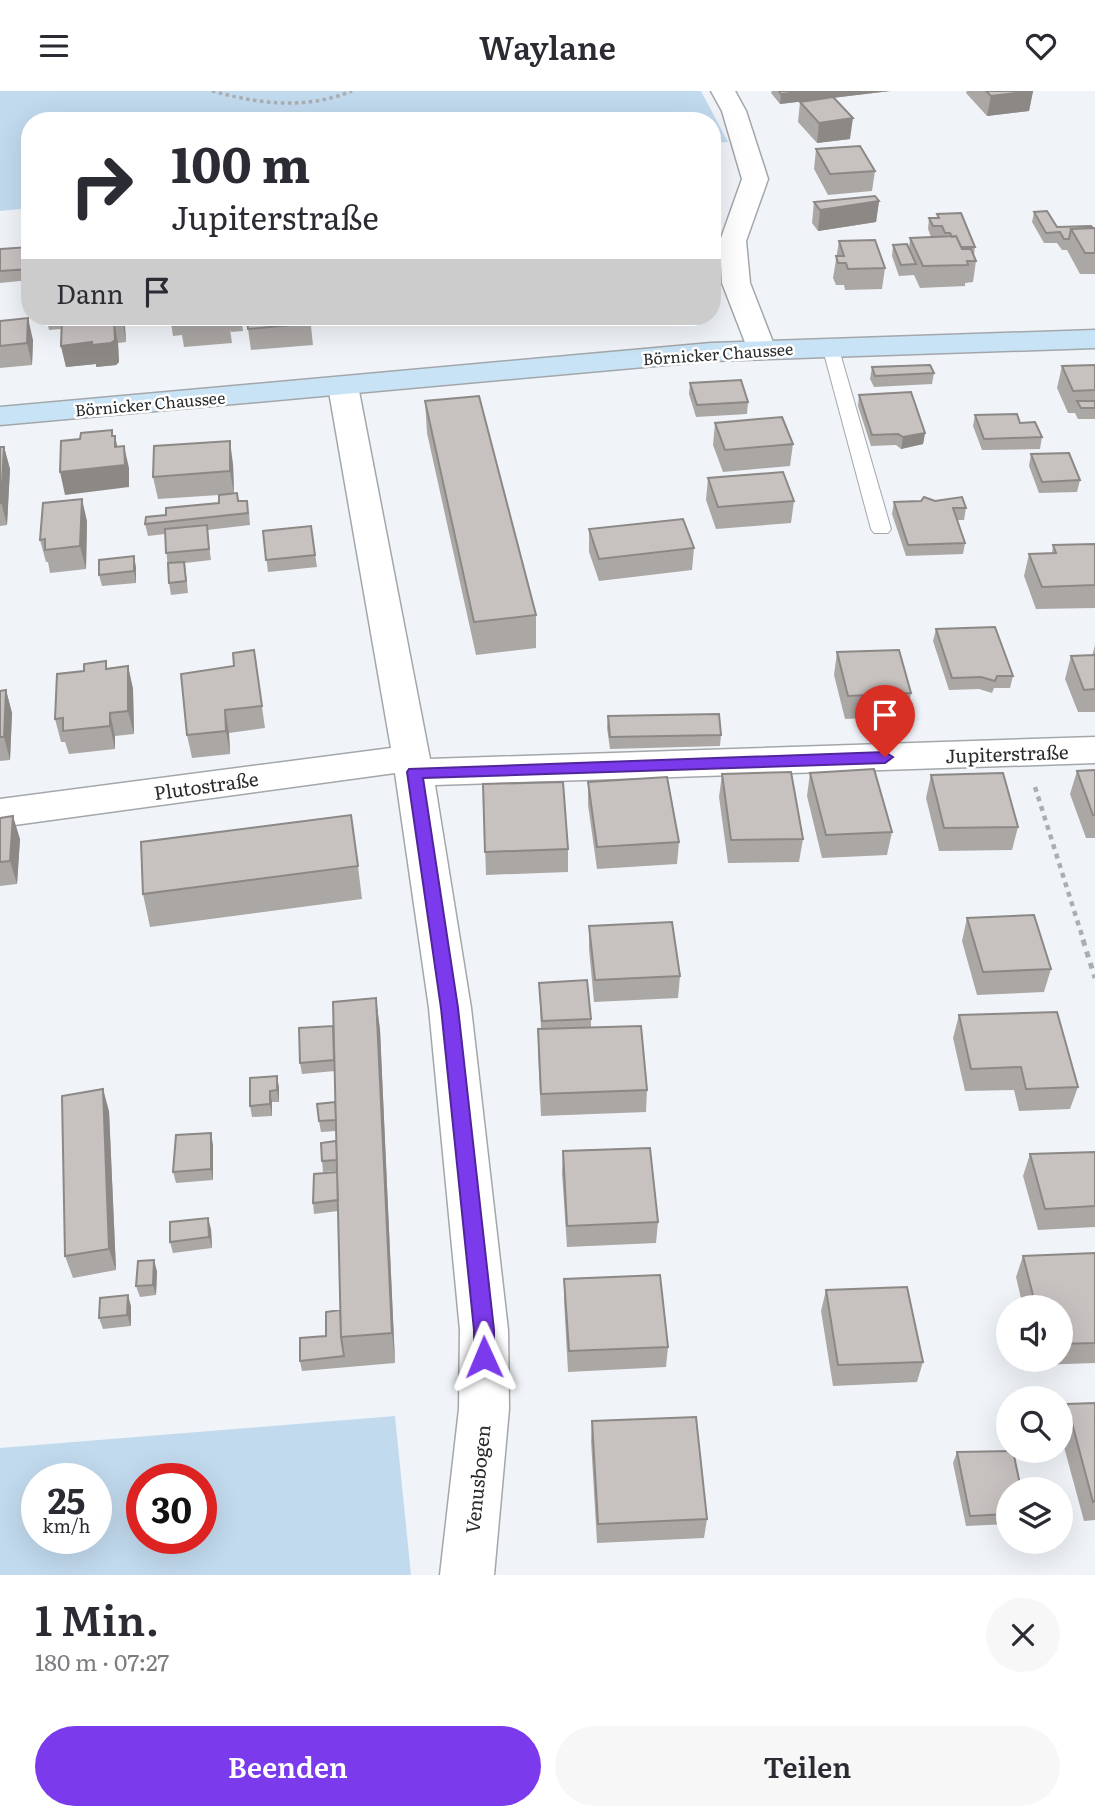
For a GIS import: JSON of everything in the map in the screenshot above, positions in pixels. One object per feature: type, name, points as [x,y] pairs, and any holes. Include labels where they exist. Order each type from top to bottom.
[{"type":"main road","name":"Börnicker Chaussee","points":[[0,416],[570,363],[758,339],[830,347],[1095,339]]},
{"type":"street","points":[[723,91],[734,111],[755,179],[733,241],[736,283],[758,339]]},
{"type":"street","points":[[342,386],[413,765]]},
{"type":"street","name":"Jupiterstraße","points":[[413,765],[1095,750]]},
{"type":"street","name":"Plutostraße","points":[[0,813],[413,765]]},
{"type":"street","name":"Venusbogen","points":[[413,765],[450,1008],[484,1330],[484,1409],[467,1575]]},
{"type":"lane","points":[[830,347],[881,529]]},
{"type":"path","points":[[212,91],[291,104],[319,103],[352,91]]},
{"type":"path","points":[[1024,753],[1095,978]]},
{"type":"shaded area","points":[[0,91],[701,91],[712,112],[21,112],[21,209],[0,211]]},
{"type":"shaded area","points":[[721,129],[728,142],[721,142]]},
{"type":"shaded area","points":[[395,1416],[411,1575],[0,1575],[0,1448]]},
{"type":"building","points":[[779,91],[807,91],[781,94]]},
{"type":"building","points":[[986,91],[1033,91],[991,96]]},
{"type":"building","points":[[833,97],[853,118],[819,123],[800,102]]},
{"type":"building","points":[[860,146],[875,171],[830,174],[816,149]]},
{"type":"building","points":[[875,196],[879,201],[820,210],[814,202]]},
{"type":"building","points":[[1047,211],[1057,227],[1093,228],[1071,229],[1069,239],[1064,239],[1060,232],[1046,233],[1034,212]]},
{"type":"building","points":[[961,213],[975,247],[961,247],[956,236],[945,233],[942,226],[933,226],[929,218],[939,218],[937,214]]},
{"type":"building","points":[[1095,228],[1095,253],[1085,253],[1071,229]]},
{"type":"building","points":[[956,236],[962,249],[971,249],[976,261],[967,261],[968,265],[923,266],[910,238]]},
{"type":"building","points":[[875,240],[885,268],[848,269],[846,263],[838,263],[836,256],[844,256],[839,241]]},
{"type":"building","points":[[907,244],[916,264],[901,265],[893,245]]},
{"type":"building","points":[[21,248],[21,270],[0,271],[0,249]]},
{"type":"building","points":[[21,319],[21,326],[28,326],[27,343],[0,346],[0,321]]},
{"type":"building","points":[[62,326],[114,326],[115,340],[111,343],[92,345],[92,342],[61,346]]},
{"type":"building","points":[[248,326],[280,326],[248,329]]},
{"type":"building","points":[[930,365],[934,373],[875,376],[872,367]]},
{"type":"building","points":[[1095,365],[1095,390],[1073,391],[1062,366]]},
{"type":"building","points":[[741,380],[748,402],[697,405],[690,383]]},
{"type":"building","points":[[911,392],[925,433],[903,437],[898,434],[872,435],[859,395]]},
{"type":"building","points":[[479,396],[536,615],[474,622],[425,401]]},
{"type":"building","points":[[1077,401],[1095,401],[1095,408],[1081,408]]},
{"type":"building","points":[[1017,414],[1020,423],[1035,422],[1042,437],[984,439],[975,415]]},
{"type":"building","points":[[782,417],[793,444],[725,450],[715,423]]},
{"type":"building","points":[[112,430],[115,447],[124,446],[125,465],[60,472],[61,441],[80,439],[81,433]]},
{"type":"building","points":[[230,441],[230,471],[153,477],[154,446]]},
{"type":"building","points":[[0,447],[4,447],[0,503]]},
{"type":"building","points":[[1069,453],[1080,480],[1042,482],[1031,454]]},
{"type":"building","points":[[783,472],[794,501],[718,507],[708,478]]},
{"type":"building","points":[[237,493],[238,501],[247,501],[248,513],[145,524],[146,517],[166,515],[166,508],[219,503],[219,495]]},
{"type":"building","points":[[924,497],[935,501],[962,497],[966,508],[953,508],[965,543],[908,545],[894,502],[921,501]]},
{"type":"building","points":[[82,499],[80,546],[45,550],[45,539],[40,540],[43,503]]},
{"type":"building","points":[[683,519],[694,548],[599,559],[589,529]]},
{"type":"building","points":[[207,525],[209,549],[166,553],[165,529]]},
{"type":"building","points":[[311,526],[315,555],[266,560],[263,531]]},
{"type":"building","points":[[1095,544],[1095,585],[1042,587],[1029,554],[1056,553],[1053,545]]},
{"type":"building","points":[[134,556],[134,571],[99,575],[99,560]]},
{"type":"building","points":[[184,562],[186,581],[169,583],[168,563]]},
{"type":"building","points":[[995,627],[1013,676],[997,676],[995,681],[981,677],[952,678],[936,629]]},
{"type":"building","points":[[254,650],[262,706],[225,710],[226,731],[187,735],[181,674],[234,666],[233,653]]},
{"type":"building","points":[[899,650],[911,693],[848,696],[837,652]]},
{"type":"building","points":[[1095,655],[1095,689],[1084,690],[1071,656]]},
{"type":"building","points":[[106,661],[106,669],[128,666],[128,711],[110,713],[110,726],[63,731],[63,718],[55,719],[57,674],[84,671],[84,664]]},
{"type":"building","points":[[6,690],[4,737],[0,737],[0,691]]},
{"type":"building","points":[[719,714],[721,735],[610,737],[608,716]]},
{"type":"building","points":[[874,769],[892,832],[826,835],[810,773]]},
{"type":"building","points":[[1095,770],[1095,815],[1093,815],[1077,771]]},
{"type":"building","points":[[791,772],[803,839],[731,840],[722,774]]},
{"type":"building","points":[[1003,773],[1018,827],[944,828],[931,775]]},
{"type":"building","points":[[667,777],[679,842],[597,847],[588,782]]},
{"type":"building","points":[[563,782],[568,849],[485,852],[483,784]]},
{"type":"building","points":[[351,815],[358,866],[143,894],[141,842]]},
{"type":"building","points":[[13,816],[10,861],[0,862],[0,818]]},
{"type":"building","points":[[1034,915],[1051,969],[983,972],[967,918]]},
{"type":"building","points":[[672,922],[680,976],[595,980],[589,926]]},
{"type":"building","points":[[587,980],[591,1019],[542,1021],[539,983]]},
{"type":"building","points":[[376,998],[392,1333],[341,1337],[333,1002]]},
{"type":"building","points":[[1057,1012],[1078,1087],[1026,1089],[1021,1067],[971,1069],[959,1015]]},
{"type":"building","points":[[333,1026],[334,1060],[300,1063],[299,1028]]},
{"type":"building","points":[[641,1026],[647,1090],[541,1094],[538,1029]]},
{"type":"building","points":[[277,1076],[277,1090],[270,1091],[270,1104],[250,1106],[250,1078]]},
{"type":"building","points":[[103,1089],[109,1249],[65,1256],[62,1096]]},
{"type":"building","points":[[335,1102],[336,1120],[319,1121],[317,1104]]},
{"type":"building","points":[[211,1133],[211,1169],[173,1172],[176,1135]]},
{"type":"building","points":[[336,1141],[337,1160],[322,1161],[321,1143]]},
{"type":"building","points":[[650,1148],[658,1222],[567,1226],[563,1151]]},
{"type":"building","points":[[1095,1152],[1095,1206],[1045,1209],[1030,1154]]},
{"type":"building","points":[[337,1172],[338,1200],[313,1203],[314,1174]]},
{"type":"building","points":[[208,1218],[209,1237],[170,1242],[170,1222]]},
{"type":"building","points":[[1095,1253],[1095,1343],[1073,1344],[1073,1295],[1033,1295],[1023,1256]]},
{"type":"building","points":[[154,1260],[153,1285],[136,1286],[138,1261]]},
{"type":"building","points":[[660,1275],[668,1347],[569,1351],[564,1279]]},
{"type":"building","points":[[907,1287],[923,1362],[838,1365],[826,1290]]},
{"type":"building","points":[[128,1295],[127,1315],[99,1318],[100,1298]]},
{"type":"building","points":[[340,1310],[344,1356],[300,1361],[300,1338],[326,1336],[326,1312]]},
{"type":"building","points":[[1095,1403],[1093,1502],[1073,1427],[1073,1404]]},
{"type":"building","points":[[696,1417],[707,1519],[598,1524],[592,1421]]},
{"type":"building","points":[[996,1451],[996,1463],[1016,1463],[1018,1477],[996,1477],[996,1515],[970,1516],[957,1452]]},
{"type":"route","points":[[484,1357],[484,1330],[450,1008],[414,772],[885,757]]}]
